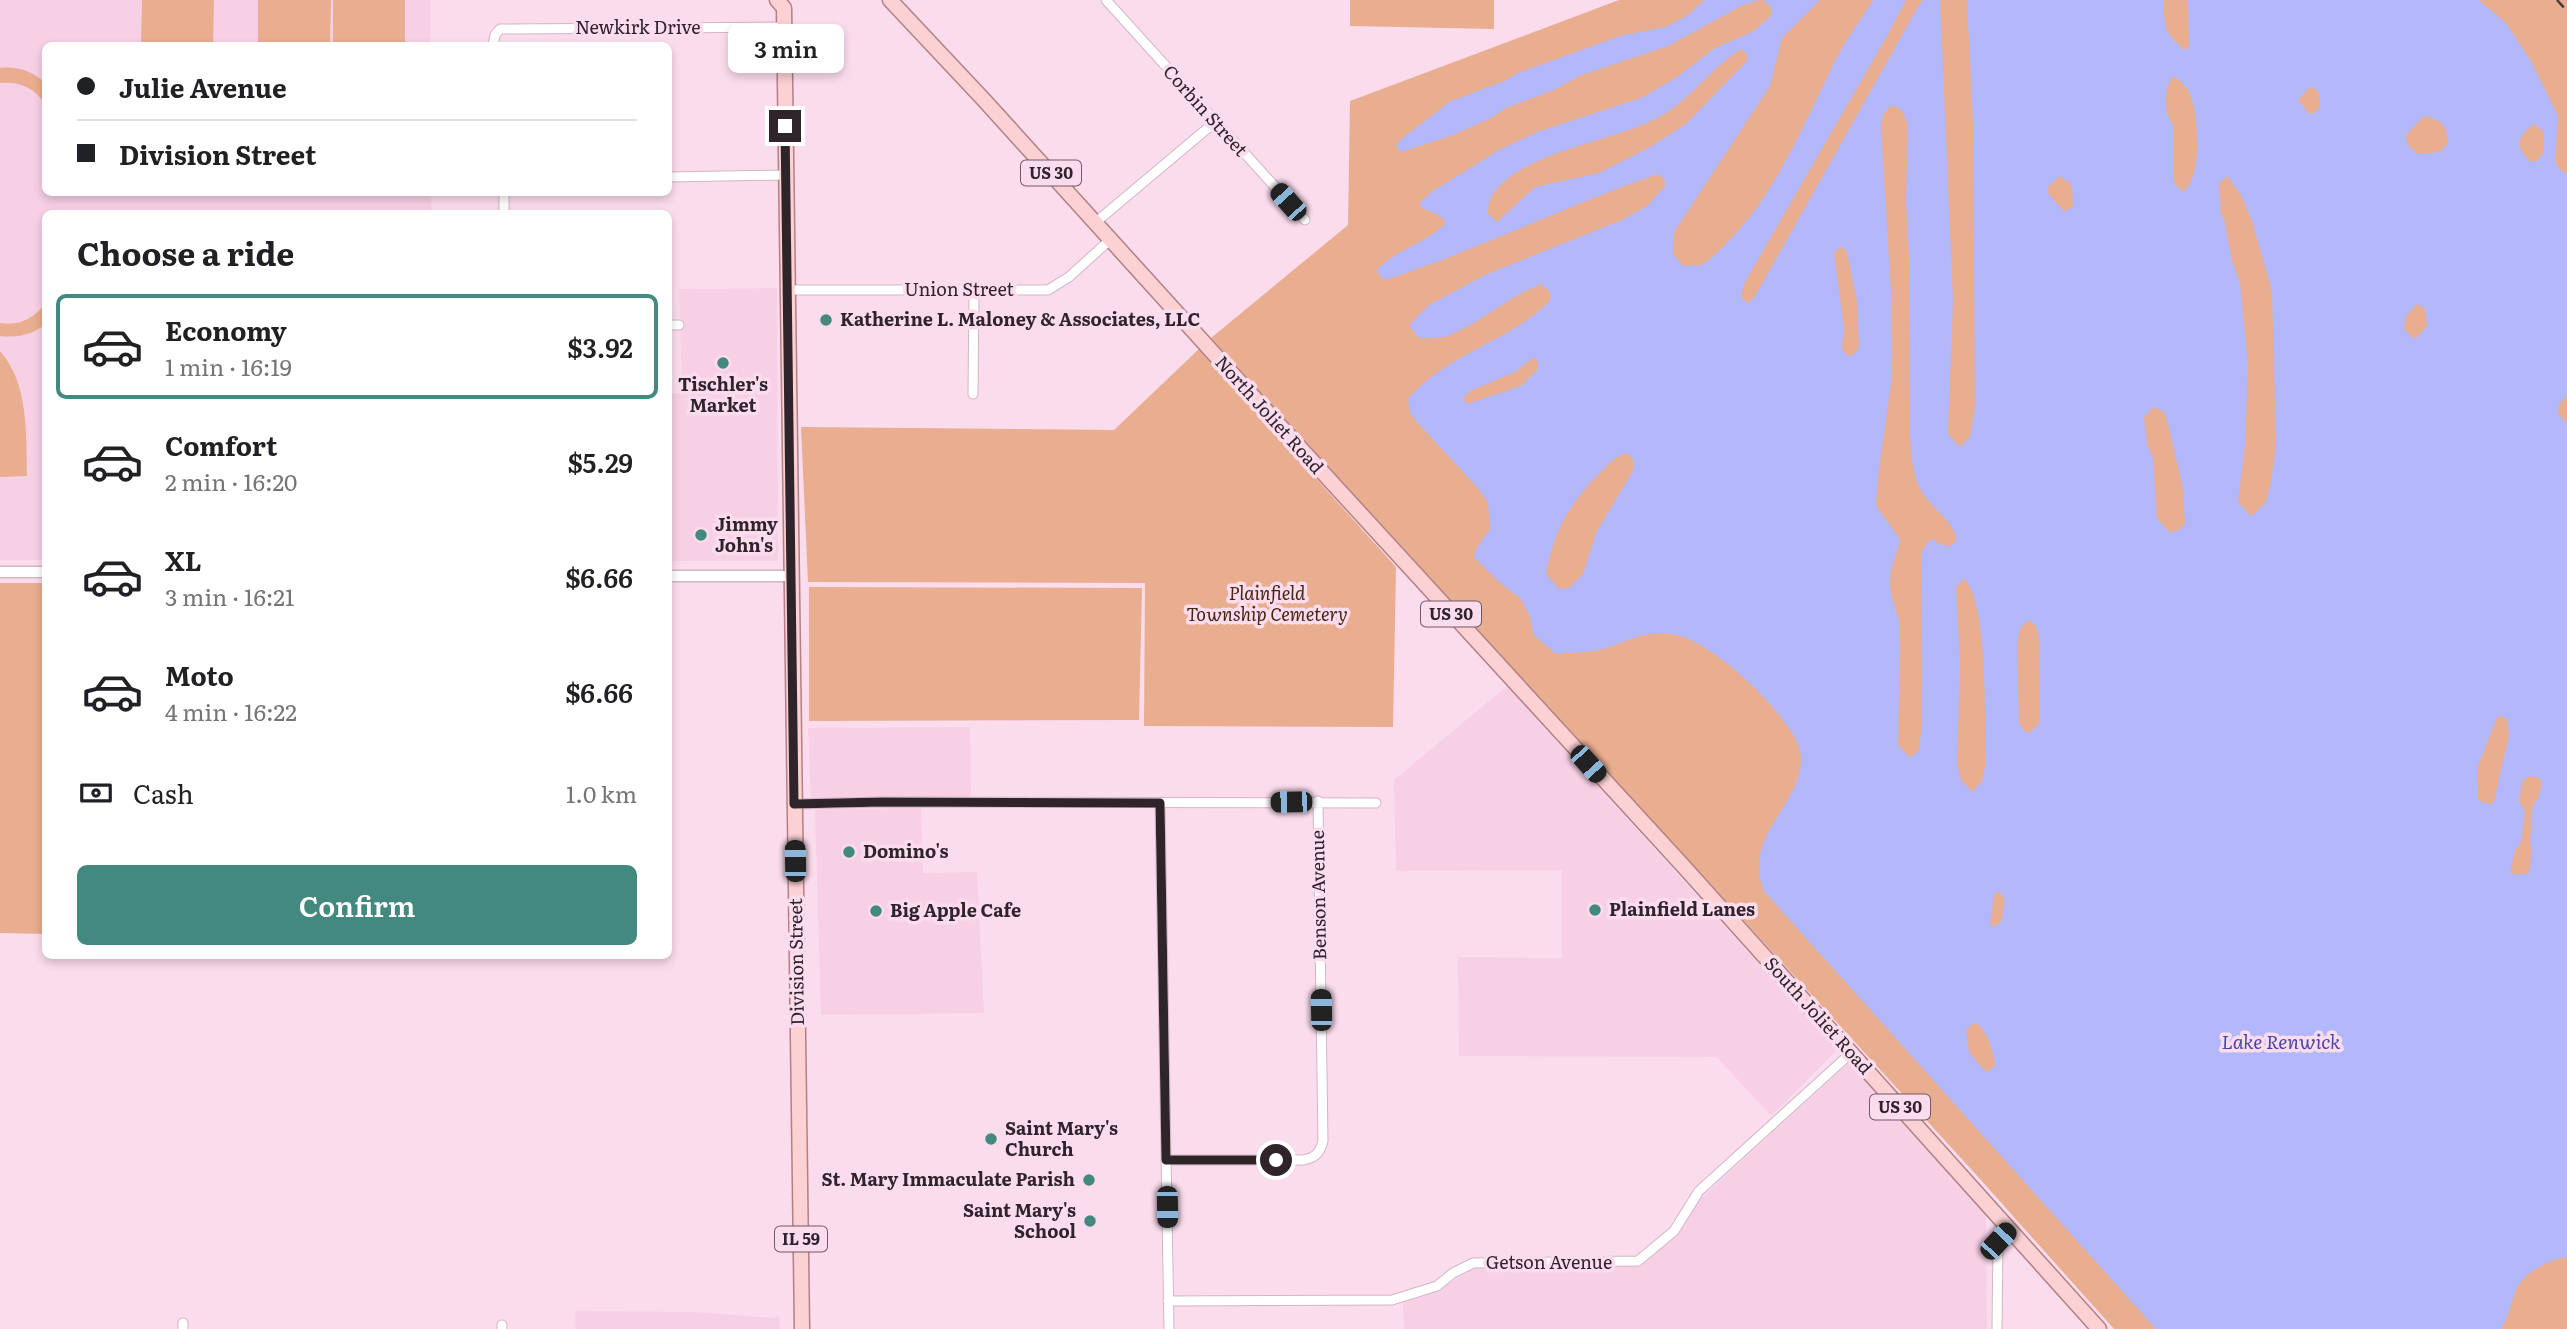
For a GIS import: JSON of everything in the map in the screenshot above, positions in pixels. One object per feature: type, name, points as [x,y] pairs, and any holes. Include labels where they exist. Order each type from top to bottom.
[{"type":"main road","name":"North Joliet Road","points":[[890,0],[902,6],[1216,356],[1648,830]]},
{"type":"main road","name":"Division Street","points":[[784,3],[802,1329]]},
{"type":"main road","name":"South Joliet Road","points":[[1648,830],[2099,1329]]},
{"type":"street","name":"Corbin Street","points":[[1106,0],[1305,220]]},
{"type":"street","name":"Newkirk Drive","points":[[494,40],[500,29],[784,27]]},
{"type":"street","points":[[1096,222],[1214,122]]},
{"type":"street","points":[[672,177],[786,175]]},
{"type":"street","name":"Union Street","points":[[788,290],[1048,290],[1069,277],[1111,239]]},
{"type":"street","points":[[973,394],[974,290]]},
{"type":"street","points":[[0,572],[42,572]]},
{"type":"street","points":[[672,576],[790,576]]},
{"type":"street","name":"Benson Avenue","points":[[1166,1160],[1303,1160],[1317,1155],[1323,1141],[1318,802]]},
{"type":"street","points":[[1160,803],[1169,1329]]},
{"type":"street","points":[[794,804],[1376,803]]},
{"type":"street","name":"Getson Avenue","points":[[1168,1301],[1392,1300],[1437,1286],[1453,1273],[1473,1263],[1638,1261],[1674,1231],[1699,1191],[1851,1053]]},
{"type":"street","points":[[1997,1329],[1998,1241],[2010,1228]]},
{"type":"shaded area","points":[[0,0],[430,0],[430,42],[42,42],[42,196],[431,196],[432,210],[42,210],[42,560],[0,560]]},
{"type":"shaded area","points":[[777,288],[778,561],[672,561],[672,393],[682,393],[679,289]]},
{"type":"shaded area","points":[[1507,686],[1837,1050],[1771,1116],[1717,1057],[1459,1056],[1458,957],[1562,958],[1562,870],[1396,871],[1394,780]]},
{"type":"shaded area","points":[[970,727],[971,799],[811,799],[808,728]]},
{"type":"shaded area","points":[[921,808],[923,873],[977,872],[984,1013],[821,1015],[815,809]]},
{"type":"shaded area","points":[[1850,1062],[1986,1212],[1987,1329],[1404,1329],[1403,1303],[1439,1290],[1475,1267],[1603,1267],[1646,1262],[1677,1235],[1699,1200]]},
{"type":"shaded area","points":[[575,1311],[695,1312],[775,1318],[779,1315],[780,1329],[576,1329]]},
{"type":"green space","points":[[142,0],[214,0],[213,42],[141,42]]},
{"type":"green space","points":[[258,0],[331,0],[330,42],[258,42]]},
{"type":"green space","points":[[333,0],[405,0],[405,42],[333,42]]},
{"type":"green space","points":[[1350,0],[1494,0],[1494,29],[1350,26]]},
{"type":"green space","name":"Lake Renwick","points":[[1619,0],[2567,0],[2567,1329],[2114,1329],[1211,338],[1348,225],[1350,101]]},
{"type":"green space","points":[[0,68],[24,70],[42,81],[42,101],[26,87],[14,83],[0,83]]},
{"type":"green space","points":[[42,307],[42,327],[24,335],[0,336],[0,323],[25,320]]},
{"type":"green space","name":"Plainfield Township Cemetery","points":[[1199,349],[1396,567],[1393,727],[1144,726],[1145,583],[808,582],[801,427],[1114,430]]},
{"type":"green space","points":[[0,351],[16,378],[21,394],[26,427],[27,476],[0,477]]},
{"type":"green space","points":[[0,583],[42,583],[42,934],[0,933]]},
{"type":"green space","points":[[809,587],[1142,588],[1139,720],[809,721]]},
{"type":"water","points":[[1704,0],[1759,0],[1741,6],[1668,46],[1579,76],[1453,135],[1401,152],[1396,146],[1400,140],[1451,101],[1507,80],[1515,74],[1623,35],[1666,27],[1688,15]]},
{"type":"water","name":"Lake Renwick","points":[[1763,0],[1820,0],[1782,38],[1770,86],[1674,232],[1673,254],[1683,266],[1702,265],[1725,245],[1763,199],[1794,146],[1837,56],[1873,0],[1906,0],[1745,282],[1741,297],[1747,303],[1754,298],[1919,5],[1923,0],[1940,0],[1953,301],[1948,434],[1960,447],[1970,437],[1975,407],[1973,122],[1967,0],[2164,0],[2164,17],[2169,34],[2185,50],[2189,47],[2188,0],[2479,0],[2506,23],[2532,63],[2558,116],[2555,161],[2560,170],[2567,174],[2567,396],[2559,404],[2558,414],[2567,423],[2567,1257],[2544,1264],[2523,1279],[2501,1329],[2156,1329],[1764,891],[1759,873],[1759,857],[1770,829],[1794,789],[1801,753],[1791,732],[1763,696],[1745,678],[1706,648],[1671,634],[1649,634],[1594,651],[1556,654],[1534,635],[1529,614],[1520,598],[1474,557],[1476,549],[1490,529],[1488,502],[1416,421],[1410,413],[1408,399],[1440,370],[1534,315],[1550,301],[1550,292],[1541,284],[1529,289],[1471,325],[1444,337],[1419,338],[1409,325],[1429,305],[1487,274],[1622,220],[1647,206],[1665,186],[1665,180],[1658,174],[1385,280],[1376,271],[1392,257],[1445,224],[1444,219],[1419,204],[1431,192],[1499,150],[1537,132],[1641,98],[1677,77],[1715,48],[1754,31],[1771,16],[1771,7]],"holes":[[[1741,49],[1747,54],[1747,61],[1686,124],[1650,147],[1599,173],[1535,187],[1497,222],[1487,213],[1490,200],[1497,189],[1529,165],[1570,148],[1635,128],[1666,113],[1729,57]],[[2174,76],[2189,92],[2195,114],[2197,144],[2194,173],[2183,192],[2174,183],[2174,127],[2168,115],[2166,94]],[[2311,86],[2319,92],[2320,107],[2313,114],[2298,100]],[[1892,105],[1903,111],[1908,126],[1906,202],[1909,254],[1910,438],[1913,466],[1922,492],[1947,520],[1957,540],[1951,546],[1944,546],[1931,539],[1921,552],[1922,724],[1919,750],[1910,758],[1898,745],[1900,627],[1890,588],[1891,570],[1900,539],[1876,506],[1892,376],[1891,292],[1881,127],[1883,114]],[[2424,116],[2435,119],[2445,128],[2448,143],[2440,152],[2417,154],[2407,144],[2406,135]],[[2534,124],[2544,132],[2544,152],[2537,161],[2530,161],[2521,150],[2520,141]],[[2060,176],[2072,185],[2073,206],[2064,212],[2048,193],[2048,187]],[[2227,176],[2241,195],[2252,221],[2272,291],[2276,445],[2266,502],[2253,515],[2238,502],[2245,445],[2248,365],[2240,283],[2232,261],[2221,215],[2219,184]],[[1841,246],[1847,252],[1857,302],[1859,348],[1853,355],[1848,356],[1842,350],[1844,328],[1834,253]],[[2417,304],[2425,309],[2427,326],[2413,338],[2404,329],[2406,316]],[[1533,358],[1538,361],[1538,369],[1521,386],[1467,404],[1463,399],[1470,391],[1515,372]],[[2154,407],[2164,412],[2167,420],[2183,488],[2185,524],[2171,533],[2157,519],[2153,457],[2147,445],[2144,417]],[[1627,453],[1633,459],[1633,471],[1597,531],[1583,574],[1569,588],[1559,589],[1546,574],[1558,531],[1580,495],[1616,458]],[[1964,579],[1972,592],[1982,639],[1985,767],[1982,781],[1972,792],[1961,780],[1957,764],[1960,662],[1956,587]],[[2029,620],[2036,626],[2039,636],[2040,716],[2039,724],[2028,734],[2019,724],[2017,645],[2020,628]],[[2501,716],[2507,719],[2509,736],[2491,805],[2478,800],[2477,768],[2497,718]],[[2529,776],[2539,778],[2542,783],[2532,808],[2529,873],[2518,875],[2510,872],[2515,850],[2521,843],[2525,811],[2519,801],[2522,782]],[[1999,891],[2005,900],[2001,922],[1995,926],[1990,925],[1994,895]],[[1975,1022],[1987,1036],[1994,1059],[1995,1065],[1985,1071],[1969,1052],[1966,1030]]]},
{"type":"railway","points":[[2557,0],[2567,11]]},
{"type":"place","name":"Katherine L. Maloney & Associates, LLC","points":[[826,320]]},
{"type":"place","name":"Tischler's Market","points":[[723,363]]},
{"type":"place","name":"Jimmy John's","points":[[701,535]]},
{"type":"place","name":"Domino's","points":[[849,852]]},
{"type":"place","name":"Plainfield Lanes","points":[[1595,910]]},
{"type":"place","name":"Big Apple Cafe","points":[[876,911]]},
{"type":"place","name":"Saint Mary's Church","points":[[991,1139]]},
{"type":"place","name":"St. Mary Immaculate Parish","points":[[1089,1180]]},
{"type":"place","name":"Saint Mary's School","points":[[1090,1221]]},
{"type":"route","points":[[785,126],[794,804],[1160,803],[1166,1160],[1276,1160]]}]
